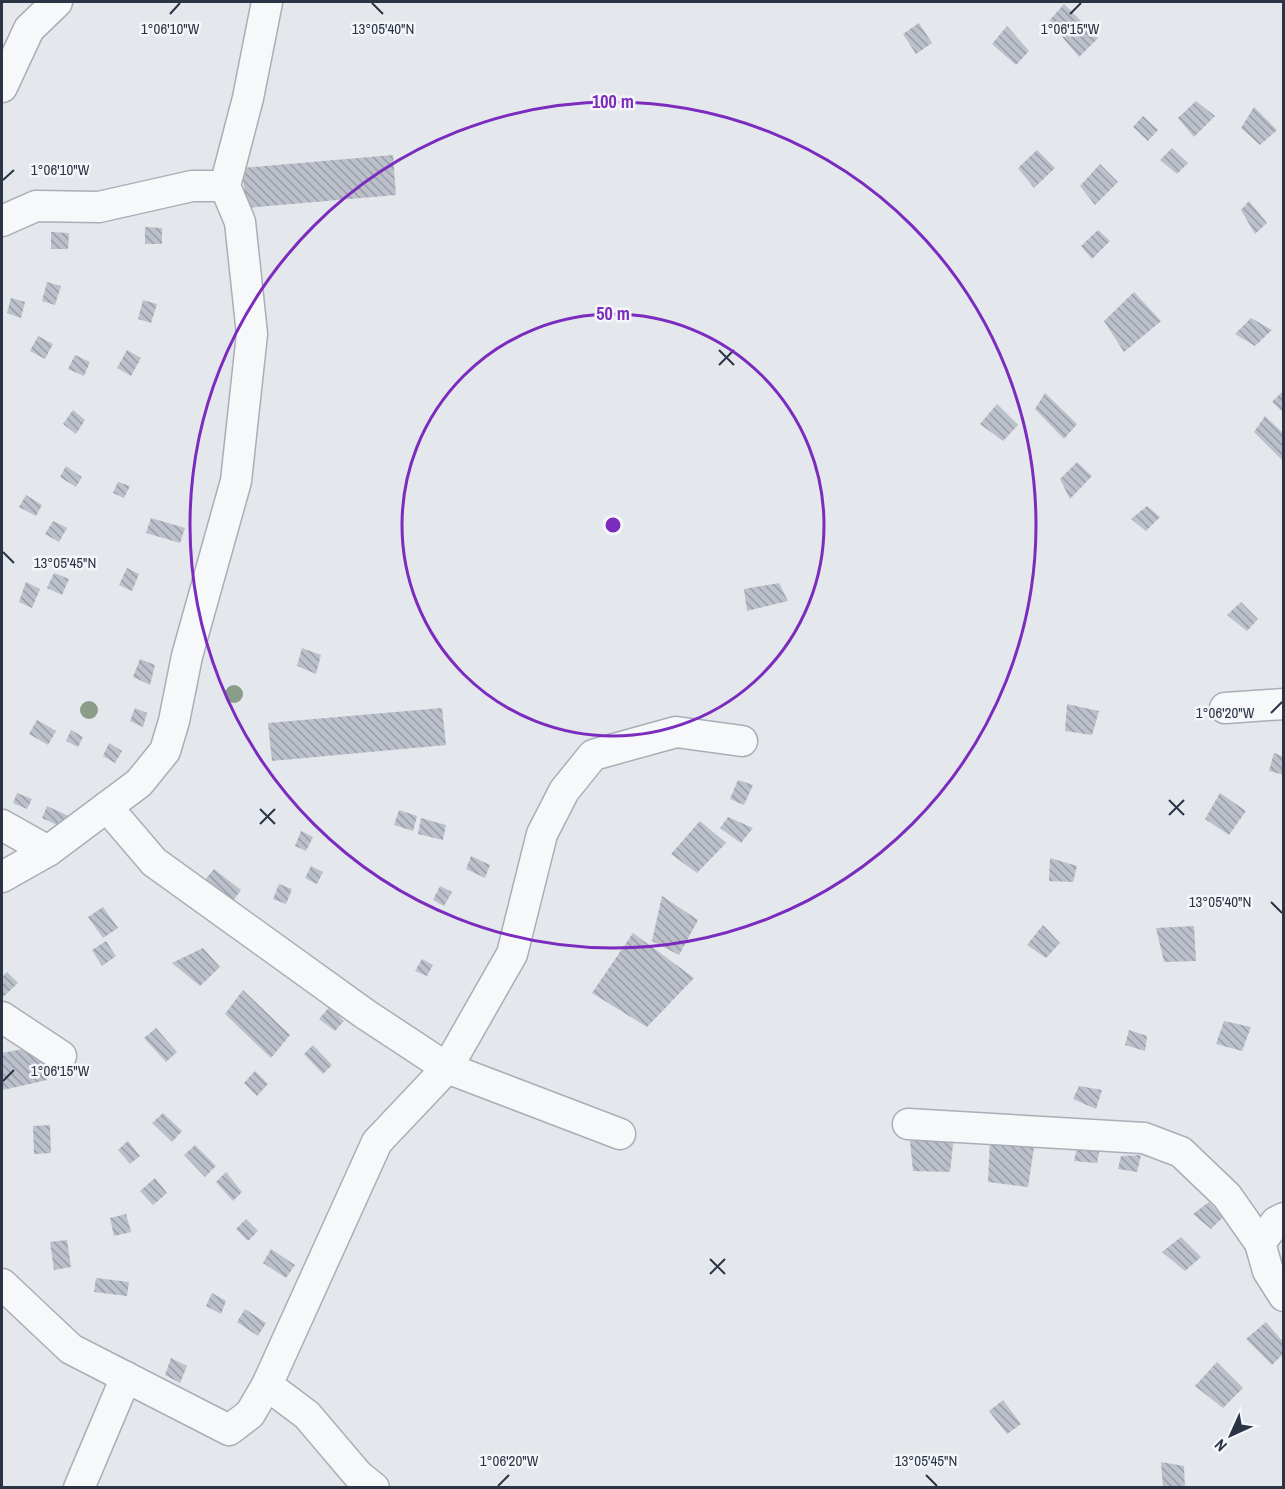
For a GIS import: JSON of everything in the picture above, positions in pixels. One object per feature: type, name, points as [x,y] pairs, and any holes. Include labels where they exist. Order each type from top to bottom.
[{"type":"street","points":[[2,87],[29,29],[57,2]]},
{"type":"street","points":[[2,877],[48,851],[140,783],[165,751],[174,721],[187,656],[236,481],[252,334],[240,222],[225,186],[248,98],[267,2]]},
{"type":"street","points":[[2,221],[36,206],[99,207],[192,186],[225,186]]},
{"type":"street","points":[[1225,708],[1284,704]]},
{"type":"street","points":[[2,1284],[71,1349],[229,1430],[250,1414],[267,1385],[377,1142],[447,1068],[512,954],[542,834],[564,791],[593,755],[676,732],[742,741]]},
{"type":"street","points":[[107,807],[154,862],[365,1014],[447,1068],[620,1134]]},
{"type":"street","points":[[2,825],[48,851]]},
{"type":"street","points":[[2,1017],[61,1056]]},
{"type":"street","points":[[908,1124],[1144,1138],[1181,1152],[1227,1196],[1260,1243],[1268,1270],[1284,1296]]},
{"type":"street","points":[[1260,1243],[1276,1222],[1284,1218]]},
{"type":"street","points":[[79,1488],[126,1377]]},
{"type":"street","points":[[267,1385],[307,1415],[358,1475],[374,1488]]},
{"type":"building","points":[[1064,4],[1098,38],[1079,57],[1049,21]]},
{"type":"building","points":[[919,23],[932,43],[916,54],[903,34]]},
{"type":"building","points":[[1007,26],[1029,51],[1016,65],[992,44]]},
{"type":"building","points":[[1196,101],[1215,116],[1194,137],[1178,118]]},
{"type":"building","points":[[1254,107],[1277,130],[1260,145],[1241,128]]},
{"type":"building","points":[[1143,116],[1158,130],[1148,141],[1133,127]]},
{"type":"building","points":[[1172,148],[1188,163],[1177,174],[1160,160]]},
{"type":"building","points":[[1037,150],[1055,168],[1034,188],[1018,168]]},
{"type":"building","points":[[393,155],[396,195],[246,208],[242,168]]},
{"type":"building","points":[[1100,164],[1118,182],[1095,205],[1080,186]]},
{"type":"building","points":[[1249,201],[1267,223],[1255,234],[1241,210]]},
{"type":"building","points":[[145,227],[162,228],[162,244],[145,244]]},
{"type":"building","points":[[1098,230],[1110,241],[1092,259],[1081,246]]},
{"type":"building","points":[[51,232],[69,233],[68,249],[51,249]]},
{"type":"building","points":[[47,282],[61,286],[55,305],[42,301]]},
{"type":"building","points":[[1134,292],[1161,321],[1124,352],[1104,321]]},
{"type":"building","points":[[11,298],[25,302],[21,318],[7,313]]},
{"type":"building","points":[[143,300],[157,304],[151,323],[138,319]]},
{"type":"building","points":[[1251,318],[1272,330],[1255,346],[1235,334]]},
{"type":"building","points":[[38,336],[53,344],[45,359],[30,351]]},
{"type":"building","points":[[127,350],[141,358],[131,376],[117,368]]},
{"type":"building","points":[[75,355],[90,362],[84,376],[68,369]]},
{"type":"building","points":[[1284,390],[1284,413],[1272,402]]},
{"type":"building","points":[[1045,393],[1077,424],[1064,439],[1035,409]]},
{"type":"building","points":[[997,404],[1018,425],[1003,441],[980,424]]},
{"type":"building","points":[[73,410],[85,420],[76,434],[63,424]]},
{"type":"building","points":[[1265,416],[1284,434],[1284,462],[1254,432]]},
{"type":"building","points":[[1077,462],[1092,476],[1070,499],[1060,479]]},
{"type":"building","points":[[66,466],[82,477],[76,487],[60,477]]},
{"type":"building","points":[[118,482],[130,486],[124,498],[113,493]]},
{"type":"building","points":[[26,495],[42,505],[36,516],[19,507]]},
{"type":"building","points":[[1147,506],[1160,517],[1146,531],[1131,519]]},
{"type":"building","points":[[151,518],[185,528],[180,543],[146,533]]},
{"type":"building","points":[[53,521],[67,528],[59,542],[45,534]]},
{"type":"building","points":[[127,568],[139,574],[132,591],[119,585]]},
{"type":"building","points":[[54,573],[69,579],[62,595],[47,588]]},
{"type":"building","points":[[26,582],[40,589],[32,608],[19,602]]},
{"type":"building","points":[[779,583],[788,601],[747,611],[744,589]]},
{"type":"building","points":[[1241,602],[1258,619],[1247,631],[1227,615]]},
{"type":"building","points":[[302,648],[321,655],[316,674],[297,666]]},
{"type":"building","points":[[140,659],[155,665],[150,685],[133,677]]},
{"type":"building","points":[[1067,704],[1099,711],[1092,735],[1065,731]]},
{"type":"building","points":[[135,708],[147,713],[143,727],[130,721]]},
{"type":"building","points":[[442,708],[446,745],[272,761],[268,723]]},
{"type":"building","points":[[37,720],[56,731],[48,745],[29,734]]},
{"type":"building","points":[[71,730],[83,737],[78,747],[66,741]]},
{"type":"building","points":[[109,743],[122,751],[115,763],[103,756]]},
{"type":"building","points":[[1274,753],[1284,757],[1284,775],[1269,771]]},
{"type":"building","points":[[738,780],[753,785],[744,805],[730,799]]},
{"type":"building","points":[[17,793],[32,799],[27,809],[13,803]]},
{"type":"building","points":[[1220,793],[1246,811],[1229,835],[1205,819]]},
{"type":"building","points":[[47,806],[71,817],[66,829],[42,818]]},
{"type":"building","points":[[399,810],[417,816],[413,831],[394,825]]},
{"type":"building","points":[[728,817],[753,828],[741,843],[720,828]]},
{"type":"building","points":[[421,818],[446,825],[443,840],[418,834]]},
{"type":"building","points":[[700,821],[726,843],[697,873],[671,854]]},
{"type":"building","points":[[301,831],[313,837],[306,851],[295,846]]},
{"type":"building","points":[[471,856],[490,865],[485,878],[466,869]]},
{"type":"building","points":[[1050,858],[1077,866],[1073,882],[1049,881]]},
{"type":"building","points":[[311,866],[323,872],[317,884],[305,878]]},
{"type":"building","points":[[214,869],[241,890],[228,908],[200,886]]},
{"type":"building","points":[[279,884],[292,889],[286,904],[273,899]]},
{"type":"building","points":[[440,886],[452,892],[444,906],[433,900]]},
{"type":"building","points":[[662,896],[698,920],[679,955],[652,941]]},
{"type":"building","points":[[103,907],[118,928],[103,938],[88,917]]},
{"type":"building","points":[[1043,925],[1060,943],[1046,958],[1027,945]]},
{"type":"building","points":[[1194,926],[1196,961],[1164,962],[1156,928]]},
{"type":"building","points":[[633,933],[694,978],[647,1027],[592,993]]},
{"type":"building","points":[[106,941],[116,956],[102,966],[92,950]]},
{"type":"building","points":[[203,948],[220,967],[200,986],[172,963]]},
{"type":"building","points":[[422,959],[433,965],[427,976],[415,971]]},
{"type":"building","points":[[7,972],[18,983],[2,998],[2,977]]},
{"type":"building","points":[[243,990],[290,1035],[271,1058],[225,1014]]},
{"type":"building","points":[[333,1003],[344,1013],[339,1016],[344,1021],[335,1031],[319,1019]]},
{"type":"building","points":[[1224,1021],[1251,1027],[1242,1051],[1216,1044]]},
{"type":"building","points":[[156,1028],[177,1052],[166,1062],[144,1038]]},
{"type":"building","points":[[1129,1030],[1147,1036],[1145,1051],[1125,1045]]},
{"type":"building","points":[[313,1045],[332,1065],[323,1074],[304,1054]]},
{"type":"building","points":[[39,1046],[47,1080],[3,1090],[2,1053]]},
{"type":"building","points":[[255,1071],[268,1084],[257,1096],[244,1083]]},
{"type":"building","points":[[1079,1086],[1102,1090],[1096,1109],[1073,1099]]},
{"type":"building","points":[[163,1113],[182,1131],[172,1142],[152,1123]]},
{"type":"building","points":[[50,1125],[51,1153],[34,1154],[33,1126]]},
{"type":"building","points":[[954,1136],[950,1172],[913,1171],[910,1141]]},
{"type":"building","points":[[990,1139],[1035,1141],[1028,1187],[988,1182]]},
{"type":"building","points":[[128,1141],[140,1156],[130,1164],[118,1150]]},
{"type":"building","points":[[1078,1143],[1100,1148],[1097,1163],[1074,1161]]},
{"type":"building","points":[[195,1145],[216,1166],[205,1177],[184,1155]]},
{"type":"building","points":[[1141,1155],[1137,1172],[1118,1169],[1121,1156]]},
{"type":"building","points":[[226,1172],[242,1192],[233,1201],[216,1182]]},
{"type":"building","points":[[155,1178],[167,1193],[153,1205],[140,1191]]},
{"type":"building","points":[[1209,1202],[1223,1217],[1211,1229],[1193,1214]]},
{"type":"building","points":[[126,1214],[131,1232],[114,1236],[110,1218]]},
{"type":"building","points":[[246,1219],[258,1231],[248,1241],[236,1229]]},
{"type":"building","points":[[1181,1237],[1201,1257],[1185,1271],[1162,1252]]},
{"type":"building","points":[[67,1240],[71,1267],[54,1270],[50,1242]]},
{"type":"building","points":[[271,1249],[295,1265],[286,1278],[263,1263]]},
{"type":"building","points":[[96,1278],[129,1282],[127,1296],[94,1292]]},
{"type":"building","points":[[212,1293],[226,1301],[221,1314],[206,1306]]},
{"type":"building","points":[[245,1309],[266,1323],[258,1336],[237,1322]]},
{"type":"building","points":[[1266,1322],[1284,1343],[1284,1353],[1272,1365],[1246,1339]]},
{"type":"building","points":[[171,1358],[187,1366],[180,1383],[165,1375]]},
{"type":"building","points":[[1217,1362],[1243,1388],[1223,1408],[1195,1386]]},
{"type":"building","points":[[1003,1400],[1021,1424],[1007,1434],[989,1411]]},
{"type":"building","points":[[1161,1462],[1184,1466],[1185,1488],[1163,1488]]}]
